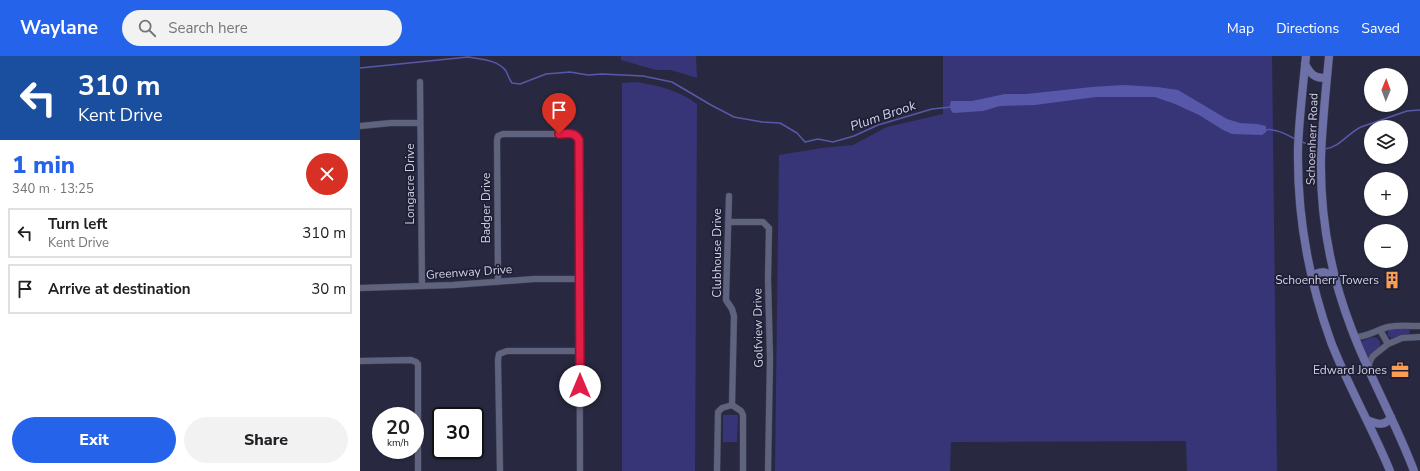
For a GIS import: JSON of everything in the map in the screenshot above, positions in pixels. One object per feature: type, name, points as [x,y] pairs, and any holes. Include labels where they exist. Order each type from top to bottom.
[{"type":"main road","name":"Schoenherr Road","points":[[1329,56],[1323,120],[1322,182],[1324,216],[1336,278],[1354,337],[1414,471]]},
{"type":"main road","name":"Schoenherr Road","points":[[1306,60],[1298,150],[1301,216],[1312,277],[1324,321],[1337,356],[1390,471]]},
{"type":"main road","points":[[1306,60],[1310,72],[1314,76],[1319,78],[1327,77]]},
{"type":"main road","points":[[1312,277],[1320,272],[1328,273],[1336,278]]},
{"type":"main road","points":[[1367,420],[1373,423],[1381,424],[1387,422],[1391,417]]},
{"type":"street","name":"Longacre Drive","points":[[420,82],[422,286]]},
{"type":"street","points":[[360,126],[391,122],[420,122]]},
{"type":"street","name":"Badger Drive","points":[[498,282],[497,140],[500,135],[573,134],[577,136],[579,140],[580,279]]},
{"type":"street","name":"Clubhouse Drive","points":[[729,196],[726,300],[732,309],[734,316],[732,405]]},
{"type":"street","name":"Golfview Drive","points":[[728,222],[763,222],[769,228],[768,471]]},
{"type":"street","name":"Greenway Drive","points":[[360,288],[422,286],[534,279],[580,279]]},
{"type":"street","points":[[580,279],[580,471]]},
{"type":"street","points":[[1354,337],[1364,337],[1394,326],[1417,326],[1417,337],[1402,338],[1388,344],[1373,356],[1368,370]]},
{"type":"street","points":[[1380,330],[1388,344]]},
{"type":"street","points":[[500,471],[499,354],[507,352],[580,351]]},
{"type":"street","points":[[360,361],[411,360],[418,364],[418,471]]},
{"type":"street","points":[[717,471],[718,412],[722,408],[732,405],[737,408],[742,415],[743,471]]},
{"type":"shaded area","points":[[621,56],[696,56],[697,78],[671,70],[656,70],[621,60]]},
{"type":"shaded area","points":[[943,56],[1272,56],[1277,471],[1187,471],[1186,441],[951,442],[950,471],[775,471],[779,155],[853,145],[887,127],[943,114]]},
{"type":"shaded area","points":[[636,82],[668,89],[690,99],[697,104],[695,471],[622,471],[622,83]]},
{"type":"shaded area","points":[[1123,85],[1178,90],[1227,119],[1240,123],[1266,126],[1266,132],[1262,135],[1232,134],[1199,115],[1155,97],[1096,97],[1035,105],[1000,106],[983,111],[953,113],[950,107],[951,101],[972,101],[1005,94],[1026,94]]},
{"type":"shaded area","points":[[1392,329],[1409,329],[1410,332],[1409,334],[1391,338],[1388,336],[1388,331]]},
{"type":"shaded area","points":[[1372,337],[1377,338],[1380,345],[1367,358],[1360,342]]},
{"type":"shaded area","points":[[723,415],[738,415],[737,442],[723,442]]},
{"type":"waterway","name":"Plum Brook","points":[[360,68],[468,57],[484,59],[499,64],[506,71],[512,83],[520,84],[546,74],[570,72],[588,75],[602,74],[643,76],[672,82],[734,117],[762,122],[780,123],[797,133],[805,142],[818,139],[833,142],[854,136],[878,125],[932,109],[951,107]]},
{"type":"waterway","name":"Plum Brook","points":[[1325,149],[1340,143],[1361,127],[1407,111],[1420,110]]},
{"type":"waterway","name":"Plum Brook","points":[[1265,130],[1284,133],[1295,139]]},
{"type":"waterway","name":"Plum Brook","points":[[1302,142],[1319,148]]},
{"type":"place","name":"Schoenherr Towers","points":[[1392,280]]},
{"type":"place","name":"Edward Jones","points":[[1400,370]]},
{"type":"route","points":[[559,134],[575,134],[579,140],[580,386]]}]
